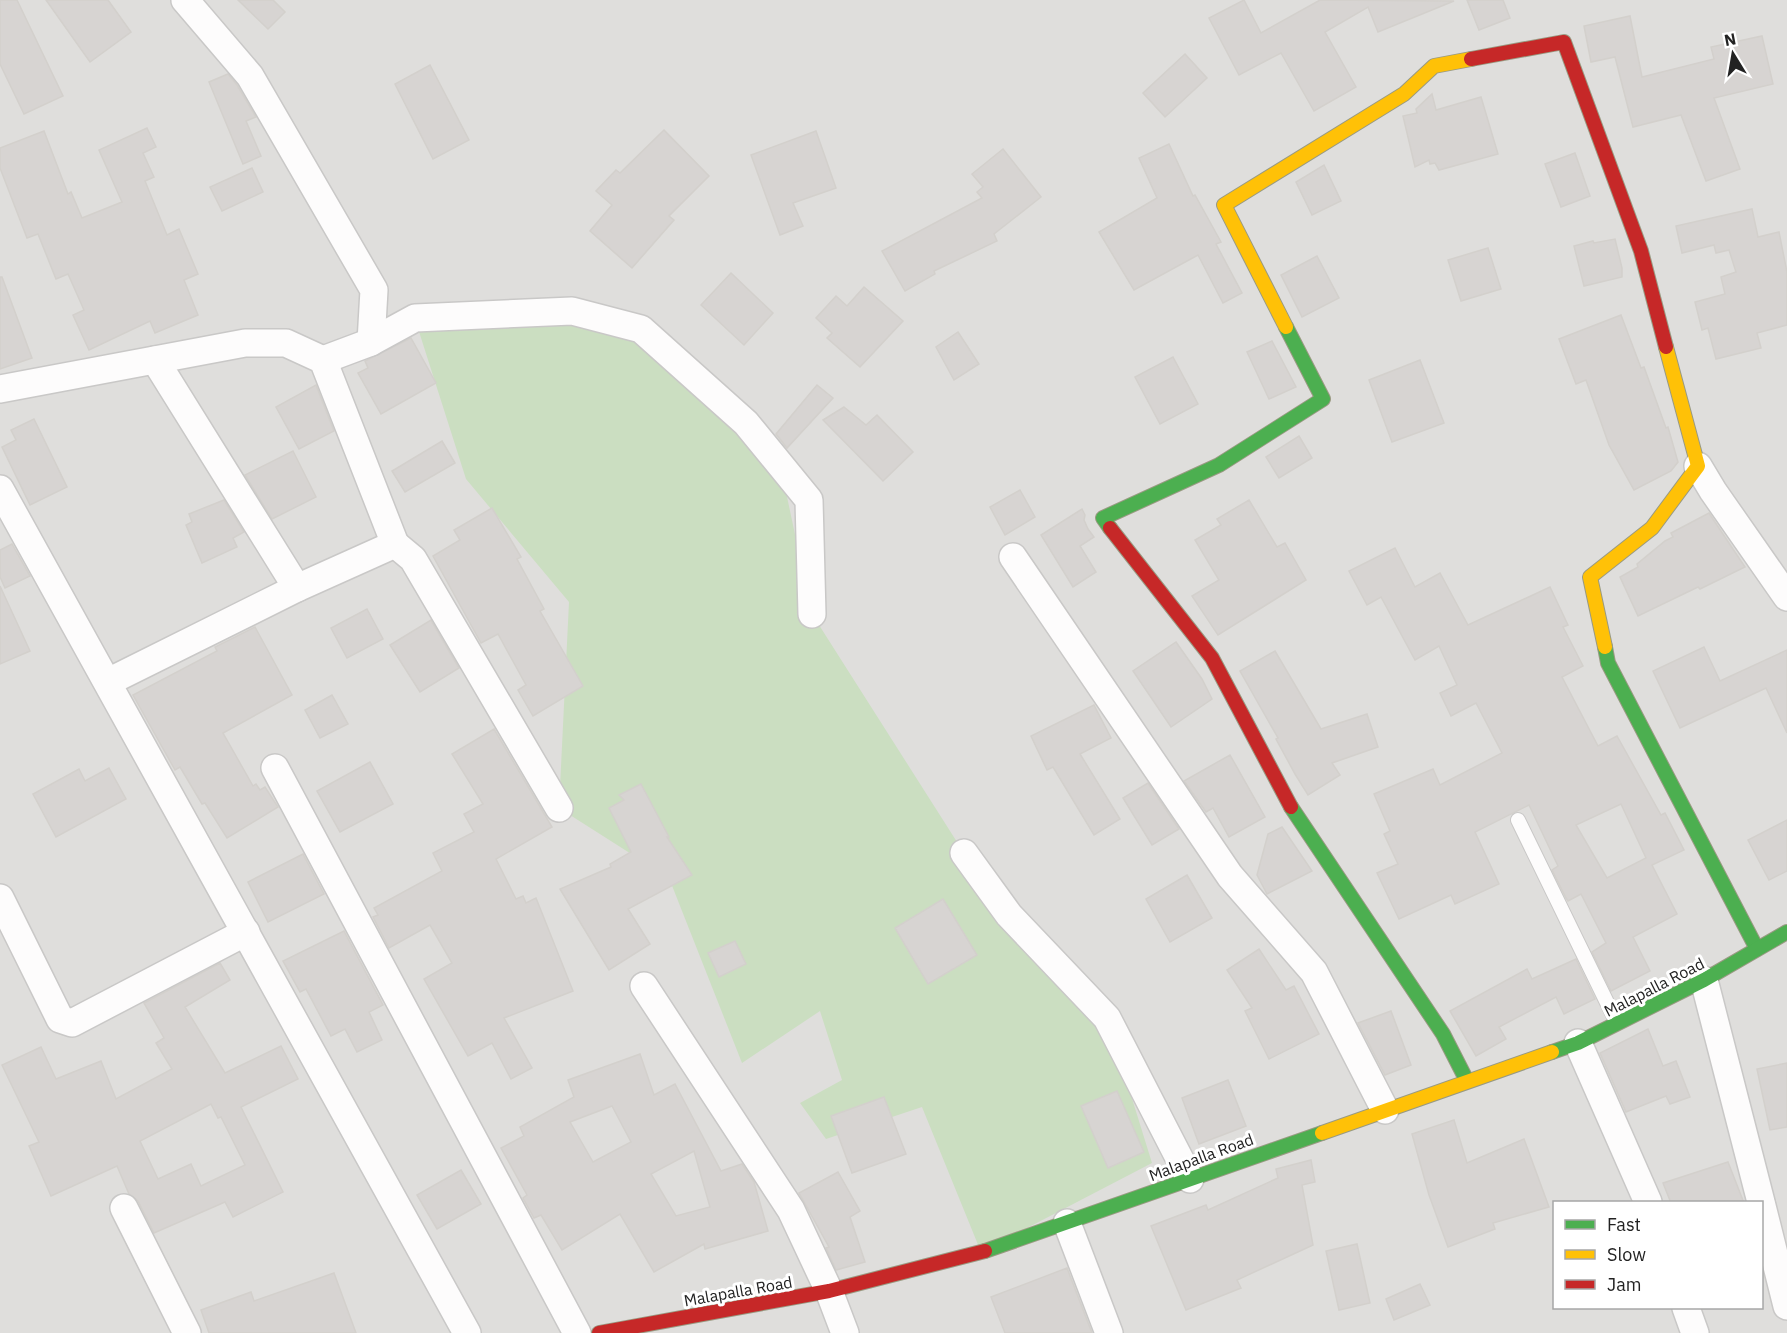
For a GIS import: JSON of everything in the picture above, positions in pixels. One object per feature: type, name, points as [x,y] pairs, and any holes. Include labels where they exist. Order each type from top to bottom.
[{"type":"street","points":[[185,0],[250,76],[374,290],[371,342]]},
{"type":"street","points":[[1467,1081],[1443,1034],[1291,807],[1212,658],[1103,518],[1219,465],[1323,399],[1224,205],[1404,94],[1434,66],[1564,42],[1641,251],[1698,466],[1787,597]]},
{"type":"street","points":[[322,360],[371,342],[415,318],[572,311],[641,329],[746,423],[809,500],[812,614]]},
{"type":"street","points":[[0,389],[245,343],[285,343],[322,360],[395,544],[413,559],[560,808]]},
{"type":"street","points":[[155,360],[297,588]]},
{"type":"street","points":[[1698,466],[1652,528],[1590,577],[1608,663],[1757,949]]},
{"type":"street","points":[[1,494],[108,682],[467,1333]]},
{"type":"street","points":[[108,682],[297,588],[395,544]]},
{"type":"street","points":[[1013,557],[1230,876],[1314,972],[1385,1110]]},
{"type":"street","points":[[275,768],[577,1333]]},
{"type":"street","points":[[964,853],[1009,915],[1107,1018],[1190,1179]]},
{"type":"street","points":[[0,898],[60,1019],[72,1023],[246,932]]},
{"type":"street","name":"Malapalla Road","points":[[599,1333],[829,1291],[981,1252],[1067,1223],[1578,1043],[1704,980],[1787,932]]},
{"type":"street","points":[[1704,980],[1760,1201]]},
{"type":"street","points":[[644,986],[790,1210],[829,1291],[845,1333]]},
{"type":"street","points":[[1578,1043],[1647,1201]]},
{"type":"street","points":[[124,1208],[187,1333]]},
{"type":"street","points":[[1763,1212],[1787,1305]]},
{"type":"street","points":[[1067,1223],[1109,1333]]},
{"type":"street","points":[[1686,1309],[1695,1333]]},
{"type":"lane","points":[[1518,820],[1618,1024]]},
{"type":"shaded area","points":[[0,0],[1787,0],[1787,1333],[0,1333]]},
{"type":"green space","points":[[415,319],[641,329],[780,464],[812,614],[964,853],[1107,1018],[1152,1163],[981,1252],[922,1107],[826,1139],[800,1103],[842,1080],[820,1011],[742,1063],[669,878],[559,808],[569,602],[466,479]]},
{"type":"building","points":[[0,0],[17,0],[63,96],[24,114],[0,64]]},
{"type":"building","points":[[46,0],[108,0],[131,32],[90,62]]},
{"type":"building","points":[[238,0],[273,0],[285,12],[268,29]]},
{"type":"building","points":[[1244,0],[1261,33],[1320,0],[1454,1],[1378,32],[1368,7],[1325,32],[1356,87],[1314,111],[1281,53],[1239,75],[1209,18]]},
{"type":"building","points":[[1467,0],[1503,0],[1510,18],[1479,30]]},
{"type":"building","points":[[1630,16],[1642,77],[1714,59],[1711,47],[1762,36],[1773,84],[1714,98],[1740,169],[1706,181],[1681,115],[1633,127],[1615,57],[1591,62],[1584,26]]},
{"type":"building","points":[[1185,54],[1207,78],[1165,117],[1143,93]]},
{"type":"building","points":[[430,65],[469,140],[433,159],[395,84]]},
{"type":"building","points":[[228,74],[256,117],[246,121],[261,156],[243,164],[209,82]]},
{"type":"building","points":[[1432,94],[1436,110],[1481,97],[1498,154],[1439,170],[1435,163],[1430,164],[1429,160],[1415,167],[1403,116],[1417,113],[1416,109]]},
{"type":"building","points":[[147,128],[156,147],[143,153],[154,177],[145,181],[167,235],[179,229],[198,274],[184,280],[198,315],[155,333],[150,321],[89,350],[73,315],[84,310],[68,274],[56,279],[38,234],[27,238],[0,168],[0,148],[44,131],[68,194],[71,192],[82,218],[122,202],[99,150]]},
{"type":"building","points":[[664,130],[709,176],[669,216],[674,220],[632,268],[590,231],[612,205],[596,191],[616,170],[620,173]]},
{"type":"building","points":[[816,131],[836,188],[793,203],[803,226],[780,235],[751,155]]},
{"type":"building","points":[[1169,144],[1193,196],[1195,195],[1221,242],[1216,244],[1242,293],[1223,303],[1198,255],[1134,290],[1099,232],[1157,198],[1139,158]]},
{"type":"building","points":[[1003,149],[1041,197],[994,234],[997,241],[934,271],[935,274],[905,291],[882,251],[982,198],[977,192],[983,187],[972,174]]},
{"type":"building","points":[[1575,153],[1590,196],[1561,207],[1545,164]]},
{"type":"building","points":[[1324,165],[1341,201],[1312,215],[1296,182]]},
{"type":"building","points":[[252,168],[263,192],[222,211],[210,187]]},
{"type":"building","points":[[1752,209],[1758,237],[1779,232],[1787,272],[1787,325],[1757,333],[1761,348],[1716,359],[1708,328],[1702,330],[1695,302],[1725,294],[1721,277],[1736,272],[1729,250],[1716,253],[1714,245],[1682,253],[1676,226]]},
{"type":"building","points":[[1615,239],[1622,277],[1584,286],[1574,246]]},
{"type":"building","points":[[1488,248],[1501,289],[1461,301],[1448,260]]},
{"type":"building","points":[[1317,256],[1339,298],[1302,317],[1281,275]]},
{"type":"building","points":[[731,273],[773,313],[744,345],[701,305]]},
{"type":"building","points":[[0,277],[2,277],[32,358],[0,369]]},
{"type":"building","points":[[864,287],[903,321],[860,367],[827,338],[832,333],[816,318],[836,296],[847,306]]},
{"type":"building","points":[[1621,315],[1641,368],[1644,367],[1666,428],[1668,427],[1678,462],[1671,471],[1634,490],[1609,445],[1586,380],[1576,384],[1559,339]]},
{"type":"building","points":[[958,332],[979,364],[954,380],[936,347]]},
{"type":"building","points":[[411,338],[436,383],[381,414],[358,373],[368,368],[365,361]]},
{"type":"building","points":[[1272,341],[1296,387],[1269,399],[1247,352]]},
{"type":"building","points":[[1173,357],[1198,404],[1160,424],[1135,377]]},
{"type":"building","points":[[1420,360],[1444,423],[1392,442],[1369,380]]},
{"type":"building","points":[[316,385],[334,431],[299,449],[276,407]]},
{"type":"building","points":[[817,385],[833,398],[787,448],[776,434]]},
{"type":"building","points":[[844,407],[866,425],[877,415],[913,452],[883,481],[823,420]]},
{"type":"building","points":[[34,419],[67,487],[30,505],[2,447],[16,440],[11,430]]},
{"type":"building","points":[[1299,436],[1312,458],[1279,478],[1266,457]]},
{"type":"building","points":[[442,441],[455,463],[405,492],[392,471]]},
{"type":"building","points":[[293,451],[316,497],[272,519],[245,475]]},
{"type":"building","points":[[1020,490],[1035,517],[1005,535],[990,507]]},
{"type":"building","points":[[224,500],[244,532],[233,538],[237,547],[202,563],[186,525],[192,522],[189,514]]},
{"type":"building","points":[[1249,500],[1277,547],[1285,543],[1306,580],[1218,635],[1192,596],[1219,580],[1195,540],[1221,525],[1217,519]]},
{"type":"building","points":[[492,508],[521,557],[517,559],[544,609],[540,611],[583,686],[533,716],[518,690],[526,685],[498,634],[481,643],[433,556],[460,540],[454,530]]},
{"type":"building","points":[[1082,509],[1085,515],[1084,520],[1094,537],[1080,546],[1096,572],[1073,587],[1041,535]]},
{"type":"building","points":[[1709,513],[1745,567],[1638,616],[1620,577],[1638,567],[1637,564],[1673,537],[1671,533]]},
{"type":"building","points":[[12,544],[30,576],[5,588],[0,577],[0,550]]},
{"type":"building","points":[[1395,548],[1415,587],[1440,573],[1468,625],[1550,587],[1568,625],[1563,627],[1583,666],[1562,677],[1598,746],[1617,736],[1661,815],[1665,813],[1684,850],[1652,865],[1677,914],[1633,937],[1650,971],[1611,991],[1592,952],[1606,943],[1581,894],[1568,901],[1566,898],[1552,870],[1558,866],[1529,805],[1475,832],[1499,884],[1455,904],[1451,895],[1399,919],[1377,873],[1398,864],[1384,834],[1390,831],[1374,794],[1433,769],[1440,785],[1502,753],[1476,703],[1451,716],[1440,693],[1457,685],[1439,646],[1415,660],[1381,597],[1367,605],[1349,571]],"holes":[[[1621,804],[1646,858],[1607,878],[1576,825]]]},
{"type":"building","points":[[0,586],[30,651],[0,664]]},
{"type":"building","points":[[367,609],[383,639],[347,658],[331,628]]},
{"type":"building","points":[[431,620],[459,668],[420,692],[390,645]]},
{"type":"building","points":[[255,627],[292,695],[223,733],[253,786],[256,784],[260,790],[265,787],[278,807],[227,838],[205,803],[202,804],[180,767],[175,770],[133,695],[217,651],[215,647]]},
{"type":"building","points":[[1176,642],[1202,679],[1212,699],[1171,727],[1133,671]]},
{"type":"building","points":[[1704,647],[1720,681],[1787,650],[1787,733],[1766,688],[1680,728],[1653,671]]},
{"type":"building","points":[[1275,651],[1321,729],[1367,714],[1378,747],[1332,763],[1340,775],[1308,795],[1240,671]]},
{"type":"building","points":[[332,695],[348,724],[320,738],[305,710]]},
{"type":"building","points":[[1094,705],[1111,738],[1080,754],[1120,819],[1094,835],[1053,767],[1047,770],[1031,736]]},
{"type":"building","points":[[494,729],[552,827],[496,859],[516,899],[523,896],[526,903],[536,898],[573,991],[504,1018],[532,1068],[511,1079],[492,1043],[468,1056],[424,979],[452,963],[430,925],[389,948],[373,917],[378,915],[374,908],[442,871],[433,853],[474,832],[464,814],[483,804],[452,754]]},
{"type":"building","points":[[1230,755],[1265,817],[1229,837],[1213,808],[1206,812],[1184,781]]},
{"type":"building","points":[[370,762],[393,804],[340,832],[317,791]]},
{"type":"building","points":[[109,768],[126,799],[56,837],[33,794],[79,769],[85,781]]},
{"type":"building","points":[[1148,783],[1179,829],[1152,845],[1123,798]]},
{"type":"building","points":[[641,784],[669,837],[667,837],[692,875],[628,909],[650,944],[609,970],[560,889],[611,867],[610,864],[631,852],[609,808],[624,800],[619,795]]},
{"type":"building","points":[[1787,820],[1787,871],[1769,880],[1748,840]]},
{"type":"building","points":[[1282,827],[1312,871],[1267,894],[1257,875],[1268,834]]},
{"type":"building","points":[[303,854],[324,894],[268,922],[248,882]]},
{"type":"building","points":[[1187,875],[1212,918],[1170,942],[1146,899]]},
{"type":"building","points":[[943,899],[977,955],[928,984],[895,928]]},
{"type":"building","points":[[344,931],[383,1005],[369,1012],[382,1040],[357,1052],[345,1029],[331,1036],[306,989],[300,992],[283,961]]},
{"type":"building","points":[[735,941],[746,964],[719,977],[708,953]]},
{"type":"building","points":[[1259,949],[1286,990],[1294,986],[1319,1034],[1269,1059],[1245,1011],[1252,1008],[1227,970]]},
{"type":"building","points":[[1576,959],[1595,999],[1564,1014],[1556,997],[1499,1027],[1506,1039],[1476,1056],[1450,1011],[1527,969],[1532,979]]},
{"type":"building","points":[[220,963],[230,980],[185,1007],[225,1073],[281,1046],[298,1079],[241,1107],[283,1192],[233,1217],[225,1202],[154,1233],[138,1201],[129,1194],[117,1166],[51,1196],[29,1146],[39,1142],[2,1065],[41,1047],[56,1079],[101,1061],[116,1099],[172,1069],[156,1043],[164,1038],[144,1003]],"holes":[[[211,1104],[218,1118],[221,1117],[245,1165],[201,1186],[191,1164],[158,1179],[140,1141]]]},
{"type":"building","points":[[1391,1011],[1411,1065],[1385,1075],[1358,1023]]},
{"type":"building","points":[[1648,1029],[1663,1066],[1676,1061],[1690,1097],[1670,1104],[1666,1096],[1626,1112],[1600,1053]]},
{"type":"building","points":[[640,1054],[654,1095],[675,1084],[721,1171],[742,1164],[754,1182],[768,1231],[705,1249],[704,1244],[654,1272],[620,1214],[562,1250],[541,1215],[534,1218],[523,1198],[527,1195],[501,1148],[524,1136],[520,1127],[574,1097],[568,1080]],"holes":[[[612,1106],[631,1142],[593,1162],[570,1122]],[[694,1151],[710,1207],[676,1216],[651,1174]]]},
{"type":"building","points":[[1787,1063],[1787,1127],[1770,1130],[1757,1069]]},
{"type":"building","points":[[1228,1080],[1246,1126],[1199,1144],[1182,1098]]},
{"type":"building","points":[[1117,1091],[1144,1152],[1108,1168],[1081,1106]]},
{"type":"building","points":[[884,1097],[906,1154],[852,1173],[831,1116]]},
{"type":"building","points":[[1454,1120],[1467,1163],[1524,1139],[1549,1207],[1493,1223],[1495,1229],[1448,1247],[1429,1195],[1412,1134]]},
{"type":"building","points":[[1311,1160],[1315,1182],[1302,1185],[1313,1245],[1237,1280],[1241,1288],[1186,1310],[1151,1226],[1206,1205],[1208,1210],[1278,1178],[1276,1169]]},
{"type":"building","points":[[1728,1162],[1743,1201],[1670,1201],[1663,1183]]},
{"type":"building","points":[[461,1170],[481,1204],[437,1229],[417,1195]]},
{"type":"building","points":[[838,1172],[860,1211],[850,1217],[865,1262],[836,1270],[826,1248],[829,1247],[799,1193]]},
{"type":"building","points":[[1357,1244],[1370,1303],[1339,1310],[1326,1251]]},
{"type":"building","points":[[1067,1268],[1092,1333],[1005,1333],[991,1297]]},
{"type":"building","points":[[334,1273],[356,1333],[209,1333],[201,1310],[251,1292],[254,1301]]},
{"type":"building","points":[[1420,1284],[1430,1305],[1394,1320],[1386,1299]]},
{"type":"traffic: fast","points":[[1110,528],[1103,518],[1219,465],[1323,399],[1286,327]]},
{"type":"traffic: fast","points":[[1605,647],[1608,663],[1757,949]]},
{"type":"traffic: fast","points":[[1291,807],[1443,1034],[1467,1081]]},
{"type":"traffic: fast","points":[[1552,1052],[1578,1043],[1704,980],[1787,932]]},
{"type":"traffic: fast","points":[[985,1251],[1322,1133]]},
{"type":"traffic: slow","points":[[1286,327],[1224,205],[1404,94],[1434,66],[1471,59]]},
{"type":"traffic: slow","points":[[1605,647],[1590,577],[1652,528],[1698,466],[1666,347]]},
{"type":"traffic: slow","points":[[1322,1133],[1552,1052]]},
{"type":"traffic: jam","points":[[1471,59],[1564,42],[1641,251],[1666,347]]},
{"type":"traffic: jam","points":[[1110,528],[1212,658],[1291,807]]},
{"type":"traffic: jam","points":[[599,1333],[829,1291],[985,1251]]}]
